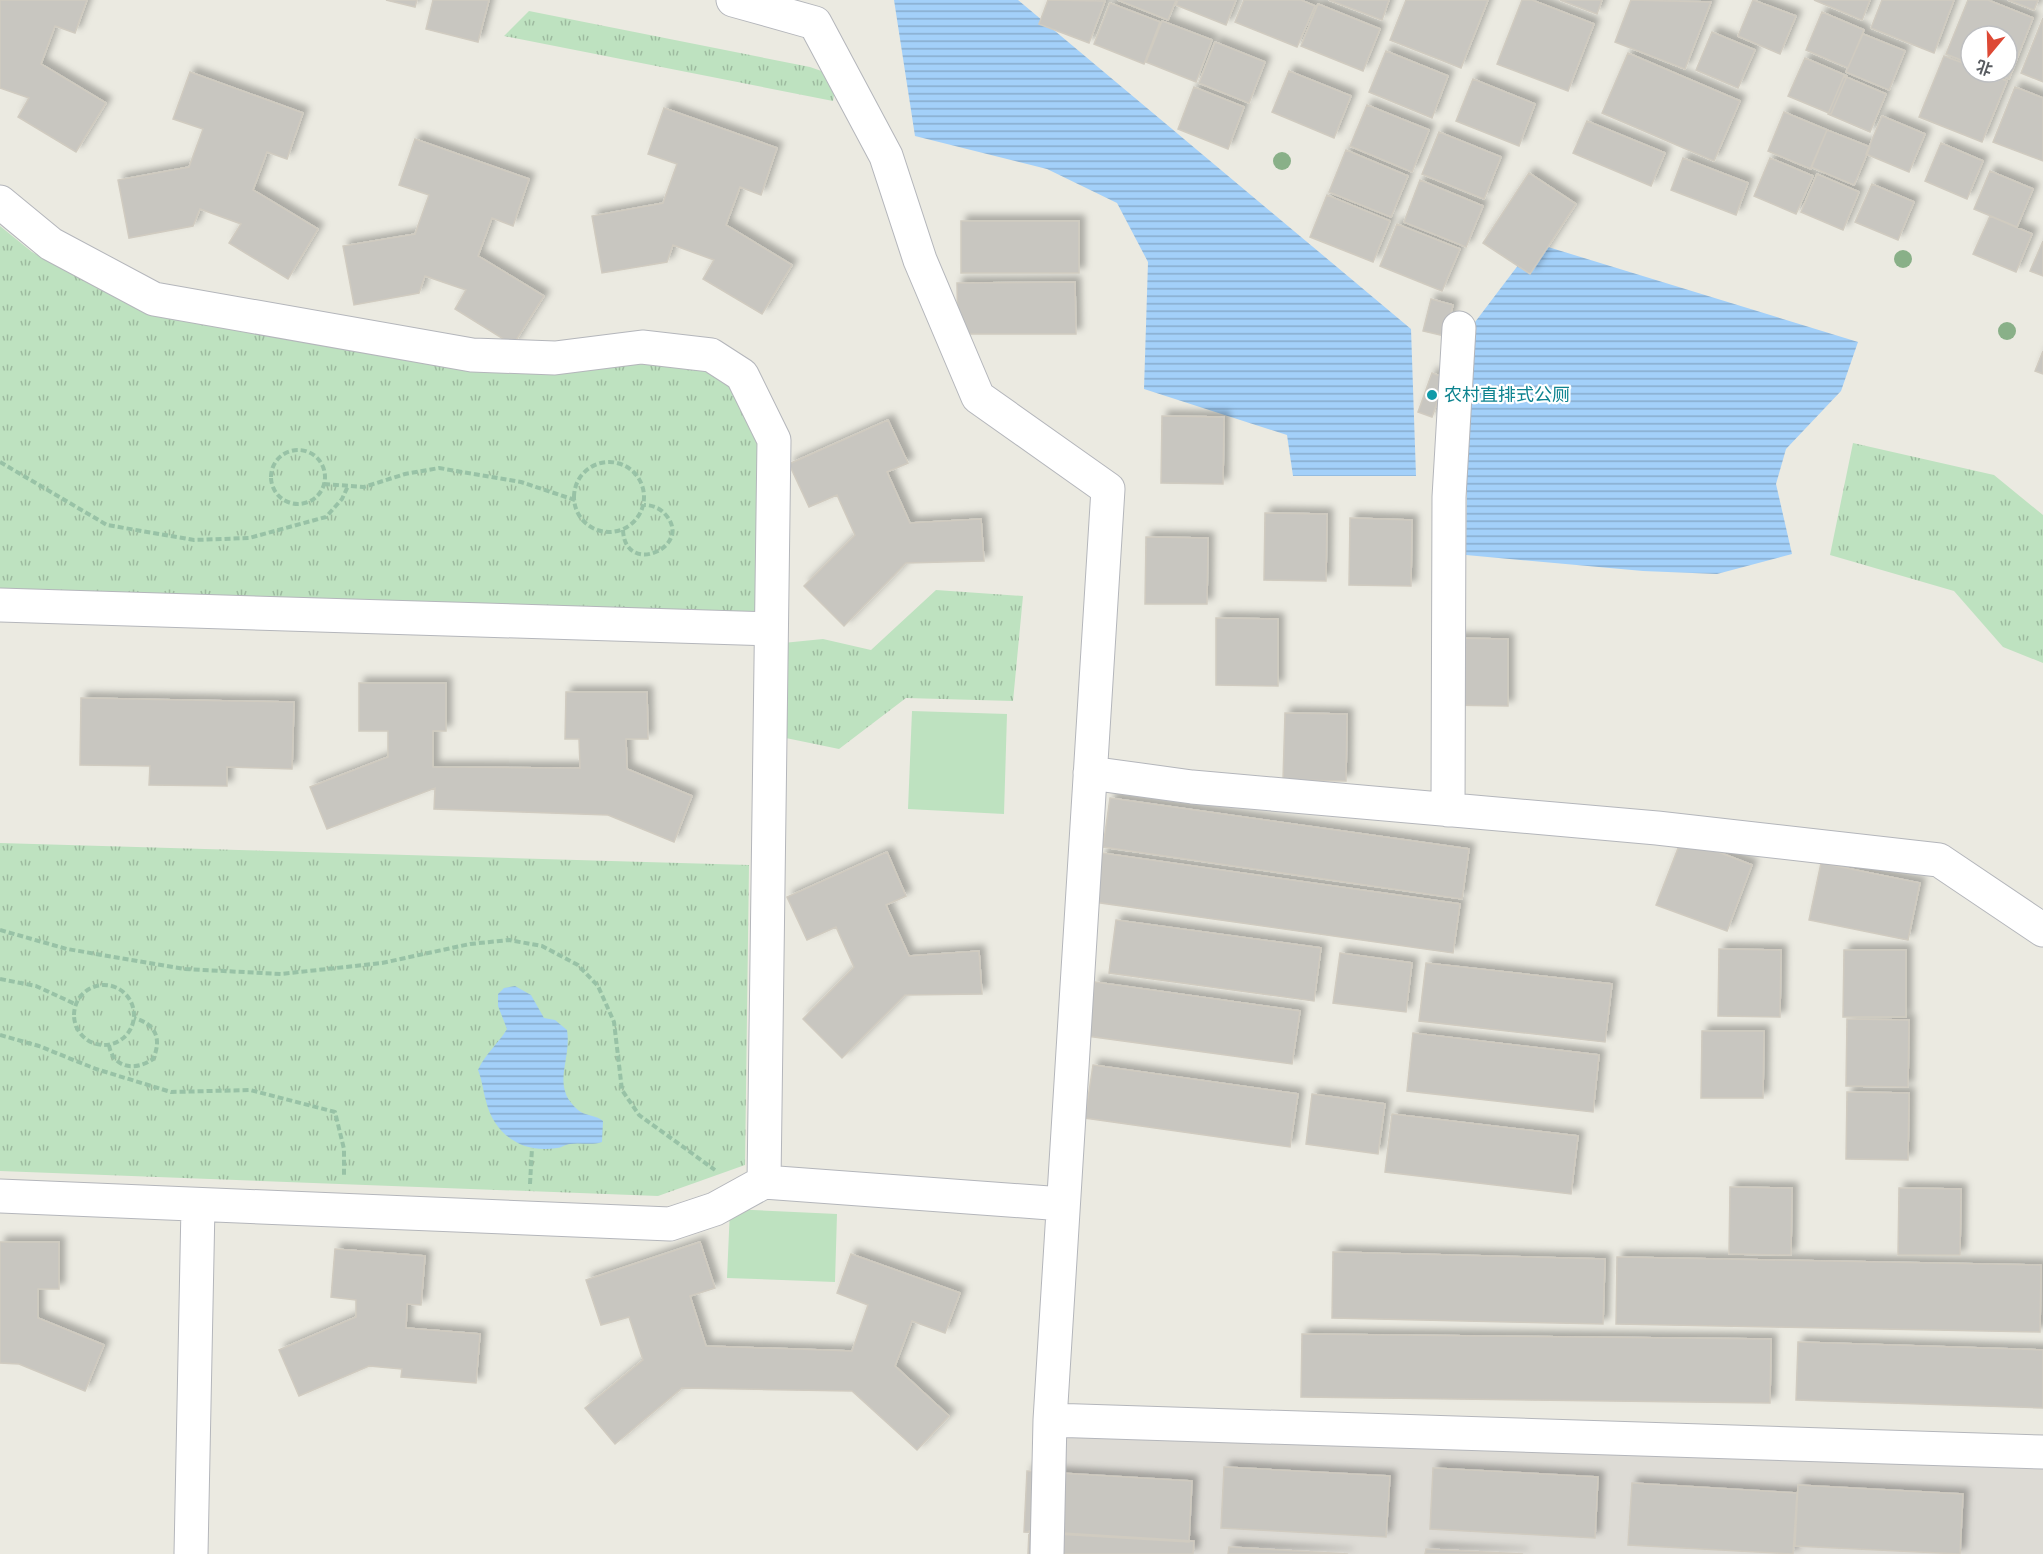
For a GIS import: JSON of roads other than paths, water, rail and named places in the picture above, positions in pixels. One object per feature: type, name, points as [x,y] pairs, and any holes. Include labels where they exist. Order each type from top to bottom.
[{"type":"street","points":[[733,0],[815,23],[886,156],[920,260],[978,397],[1108,489],[1050,1420],[1047,1554]]},
{"type":"street","points":[[0,202],[51,244],[154,299],[472,355],[555,358],[642,347],[711,355],[742,375],[774,440],[764,1182]]},
{"type":"street","points":[[1448,810],[1449,497],[1459,328]]},
{"type":"street","points":[[0,605],[771,629]]},
{"type":"street","points":[[1090,773],[1192,787],[1657,828],[1939,860],[2043,930]]},
{"type":"street","points":[[0,1196],[670,1224],[715,1209],[764,1182],[1063,1204]]},
{"type":"street","points":[[191,1554],[198,1206]]},
{"type":"street","points":[[1050,1420],[2043,1452]]},
{"type":"water","points":[[894,0],[1018,0],[1411,329],[1416,476],[1293,476],[1287,435],[1144,389],[1148,262],[1117,203],[1047,169],[915,136]]},
{"type":"water","points":[[1535,243],[1858,342],[1841,391],[1786,449],[1776,484],[1792,554],[1717,574],[1643,571],[1466,555],[1469,330]]},
{"type":"water","points":[[515,986],[531,995],[544,1018],[555,1020],[567,1030],[565,1092],[578,1110],[603,1121],[602,1142],[568,1144],[559,1148],[533,1148],[512,1140],[496,1124],[486,1101],[478,1070],[507,1029],[498,1006],[498,994],[504,988]]},
{"type":"place","name":"农村直排式公厕","points":[[1432,395]]}]
